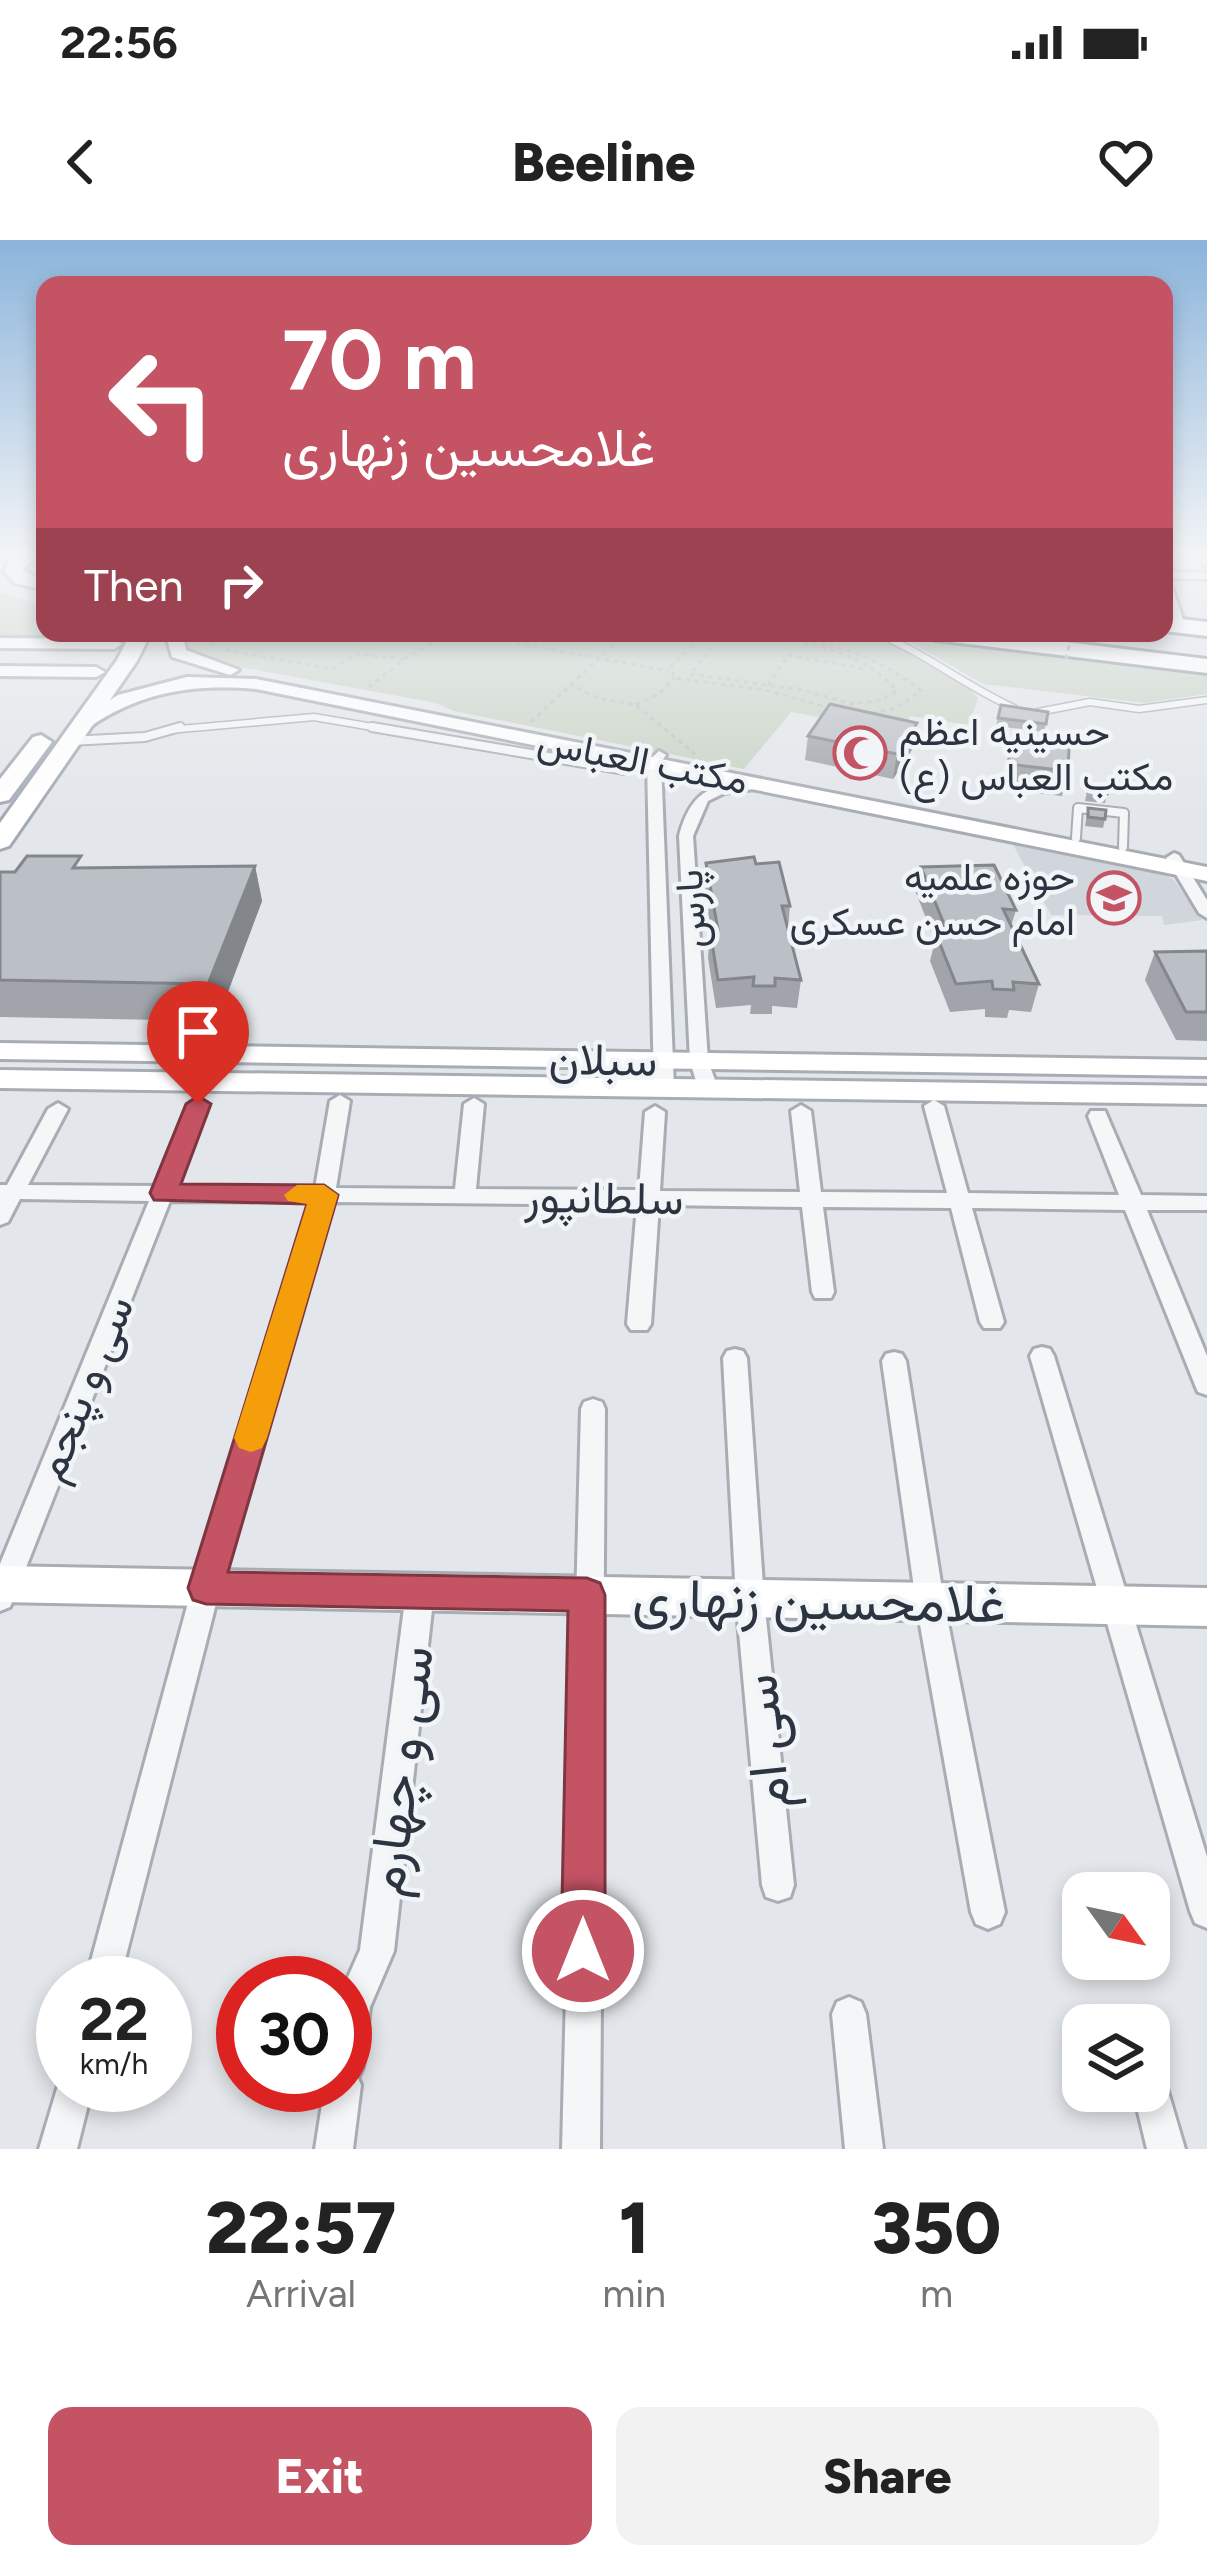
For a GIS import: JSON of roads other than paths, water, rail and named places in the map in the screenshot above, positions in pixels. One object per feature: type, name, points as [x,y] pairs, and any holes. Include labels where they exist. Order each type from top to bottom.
[{"type":"highway","points":[[1090,642],[1207,641]]},
{"type":"highway","points":[[1103,642],[1142,645],[1207,666]]},
{"type":"highway","points":[[1122,642],[1207,652]]},
{"type":"main road","points":[[178,642],[175,648],[200,664]]},
{"type":"main road","points":[[0,647],[116,644]]},
{"type":"main road","points":[[0,795],[116,644]]},
{"type":"main road","points":[[0,841],[77,731],[116,644]]},
{"type":"main road","name":"مکتب العباس","points":[[1207,864],[1177,863],[1042,836],[652,759],[160,666],[176,659],[358,696],[652,759],[764,784],[1042,836],[1123,847],[1177,863],[1207,874]]},
{"type":"main road","points":[[0,671],[96,672]]},
{"type":"main road","name":"مکتب العباس","points":[[77,731],[134,692],[166,684],[234,681]]},
{"type":"main road","name":"سبلان","points":[[0,1051],[660,1087]]},
{"type":"main road","name":"سبلان","points":[[0,1079],[660,1087],[704,1075],[1207,1068]]},
{"type":"main road","name":"سبلان","points":[[704,1075],[1207,1095]]},
{"type":"main road","name":"غلامحسین زنهاری","points":[[2,1588],[1207,1607]]},
{"type":"street","name":"پارس","points":[[639,1324],[646,1198],[660,1087],[652,759]]},
{"type":"street","name":"پارس","points":[[704,1075],[686,836],[692,809],[709,791],[764,784]]},
{"type":"street","points":[[656,835],[686,836]]},
{"type":"street","points":[[1177,863],[1207,914]]},
{"type":"street","points":[[109,1956],[206,1588],[324,1195],[340,1101]]},
{"type":"street","name":"سی و پنجم","points":[[2,1588],[198,1104]]},
{"type":"street","points":[[465,1196],[474,1104]]},
{"type":"street","points":[[934,1106],[992,1322]]},
{"type":"street","points":[[0,1216],[7,1192],[58,1109]]},
{"type":"street","points":[[801,1111],[823,1292]]},
{"type":"street","points":[[1098,1116],[1207,1385]]},
{"type":"street","name":"سلطانپور","points":[[7,1192],[1207,1203]]},
{"type":"street","points":[[1042,1356],[1207,1911]]},
{"type":"street","name":"سی ام","points":[[735,1358],[750,1598],[778,1886]]},
{"type":"street","points":[[894,1361],[930,1602],[988,1912]]},
{"type":"street","points":[[581,2149],[593,1409]]},
{"type":"street","name":"سی و چهارم","points":[[372,1962],[420,1592]]},
{"type":"street","points":[[849,2014],[864,2149]]},
{"type":"street","points":[[58,2149],[68,2112]]},
{"type":"street","points":[[334,2149],[339,2112]]},
{"type":"street","points":[[1156,2112],[1166,2149]]},
{"type":"lane","points":[[897,642],[926,654],[1003,706],[1047,713],[1090,702],[1139,709],[1207,700]]},
{"type":"lane","points":[[77,731],[146,737],[186,725],[314,717],[625,770],[652,759]]},
{"type":"lane","points":[[1076,838],[1078,808],[1124,813],[1123,847]]},
{"type":"place","name":"حسینیه اعظم مکتب العباس (ع)","points":[[860,753]]},
{"type":"place","name":"حوزه علمیه امام حسن عسکری","points":[[1114,898]]}]
